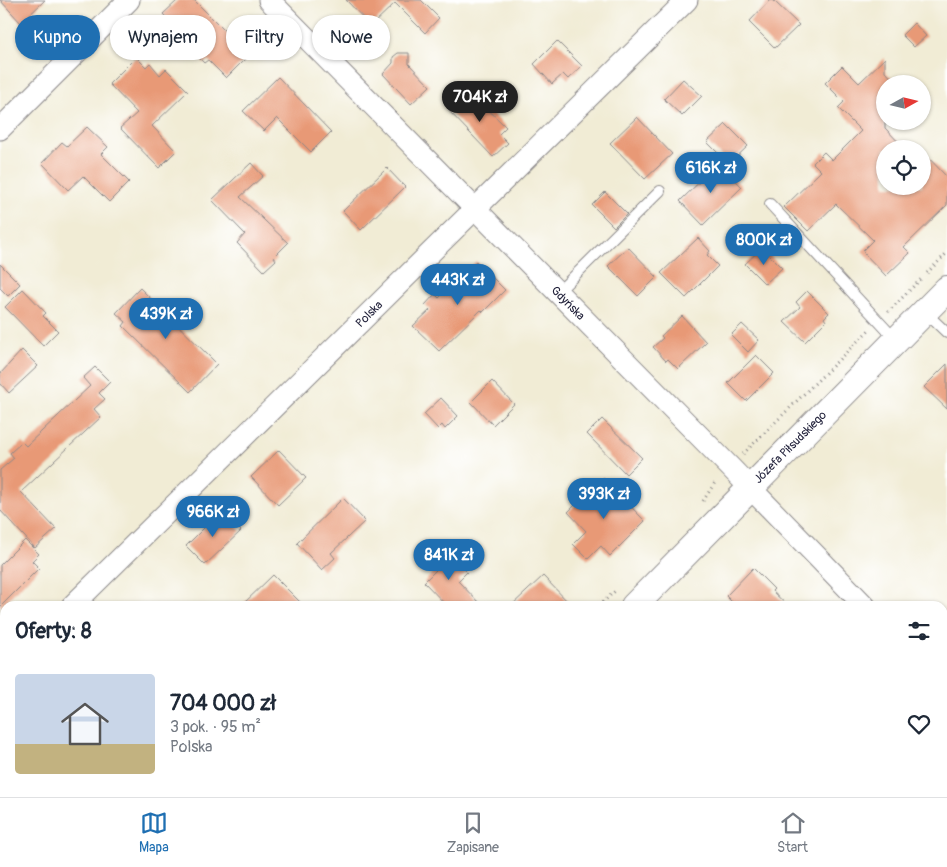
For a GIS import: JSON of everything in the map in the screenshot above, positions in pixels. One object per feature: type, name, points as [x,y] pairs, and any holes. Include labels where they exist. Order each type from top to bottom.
[{"type":"street","points":[[0,129],[129,0]]},
{"type":"street","name":"Gdyńska","points":[[269,0],[860,601]]},
{"type":"street","name":"Polska","points":[[77,601],[687,0]]},
{"type":"street","name":"Józefa Piłsudskiego","points":[[639,601],[947,289]]},
{"type":"lane","points":[[558,292],[660,191]]},
{"type":"lane","points":[[770,204],[896,340]]},
{"type":"lane","points":[[924,312],[947,334]]},
{"type":"path","points":[[730,467],[947,253]]},
{"type":"building","points":[[0,0],[45,0],[29,15],[15,16]]},
{"type":"building","points":[[178,0],[194,0],[209,15],[164,15]]},
{"type":"building","points":[[346,0],[421,0],[439,18],[425,33],[395,3],[382,15],[360,15]]},
{"type":"building","points":[[770,0],[773,0],[799,25],[775,48],[749,22]]},
{"type":"building","points":[[216,22],[226,32],[226,60],[244,60],[226,78],[208,60],[216,60]]},
{"type":"building","points":[[914,23],[926,36],[914,47],[902,35]]},
{"type":"building","points":[[557,41],[582,66],[568,79],[563,74],[552,84],[534,64]]},
{"type":"building","points":[[398,53],[409,53],[409,64],[430,86],[411,104],[383,74],[393,63],[393,57]]},
{"type":"building","points":[[885,58],[885,71],[889,75],[876,75],[876,130],[887,130],[896,140],[876,140],[876,195],[931,195],[931,160],[947,177],[947,205],[904,247],[910,253],[886,276],[862,251],[873,240],[836,204],[808,231],[784,207],[821,171],[813,163],[824,152],[832,160],[861,131],[838,108],[844,102],[825,83],[842,66],[859,83]]},
{"type":"building","points":[[133,60],[139,60],[146,67],[150,63],[160,75],[166,69],[188,91],[152,126],[176,151],[159,168],[120,128],[137,113],[109,84]]},
{"type":"building","points":[[278,77],[331,132],[311,152],[277,118],[264,131],[243,111]]},
{"type":"building","points":[[683,79],[702,96],[682,116],[664,99]]},
{"type":"building","points":[[468,90],[506,127],[499,134],[508,143],[493,157],[448,110]]},
{"type":"building","points":[[637,117],[672,154],[645,179],[610,143]]},
{"type":"building","points":[[726,124],[748,146],[729,164],[707,142]]},
{"type":"building","points":[[87,127],[108,147],[101,154],[129,182],[109,202],[83,176],[68,190],[42,163],[62,142],[67,146]]},
{"type":"building","points":[[251,163],[263,176],[240,197],[288,243],[274,257],[276,260],[264,271],[237,243],[245,234],[212,200]]},
{"type":"building","points":[[719,163],[742,187],[703,225],[680,201]]},
{"type":"building","points":[[387,168],[405,187],[361,230],[343,211]]},
{"type":"building","points":[[605,192],[627,214],[614,227],[592,205]]},
{"type":"building","points":[[698,238],[710,251],[707,255],[718,266],[686,298],[661,273]]},
{"type":"building","points":[[628,247],[657,277],[638,296],[608,266]]},
{"type":"building","points":[[762,248],[782,268],[765,284],[745,264]]},
{"type":"building","points":[[476,261],[505,290],[483,312],[481,310],[439,351],[413,326],[430,310],[425,305],[435,294],[439,298]]},
{"type":"building","points":[[0,264],[20,284],[8,296],[0,288]]},
{"type":"building","points":[[140,288],[217,364],[190,392],[123,326],[126,322],[116,313]]},
{"type":"building","points":[[23,289],[46,313],[43,316],[58,331],[43,346],[5,307]]},
{"type":"building","points":[[807,291],[829,313],[824,318],[826,321],[805,342],[784,322],[800,307],[796,302]]},
{"type":"building","points":[[682,316],[706,342],[678,369],[668,359],[666,361],[653,347],[663,338],[661,336]]},
{"type":"building","points":[[742,324],[759,340],[748,352],[731,335]]},
{"type":"building","points":[[22,350],[38,366],[9,393],[0,383],[0,374]]},
{"type":"building","points":[[756,355],[774,373],[746,401],[728,383]]},
{"type":"building","points":[[947,364],[947,409],[924,387]]},
{"type":"building","points":[[95,367],[110,382],[99,393],[105,399],[94,409],[101,417],[21,492],[56,529],[35,548],[0,510],[0,470],[14,458],[10,453],[22,442],[26,446],[90,386],[83,378]]},
{"type":"building","points":[[492,381],[514,404],[493,425],[471,402]]},
{"type":"building","points":[[441,398],[458,416],[445,429],[442,425],[438,429],[424,414]]},
{"type":"building","points":[[602,419],[642,458],[626,474],[587,434]]},
{"type":"building","points":[[279,450],[306,478],[278,505],[251,477]]},
{"type":"building","points":[[603,478],[645,521],[610,556],[601,546],[588,559],[573,544],[586,531],[568,512]]},
{"type":"building","points":[[343,498],[365,521],[331,553],[335,558],[322,570],[297,543]]},
{"type":"building","points":[[221,511],[241,531],[205,565],[186,546]]},
{"type":"building","points":[[25,540],[39,554],[32,561],[39,568],[6,601],[0,601],[0,565]]},
{"type":"building","points":[[437,547],[449,559],[452,556],[467,572],[458,581],[477,601],[442,601],[424,582],[437,569],[426,557]]},
{"type":"building","points":[[753,568],[774,589],[772,591],[783,601],[731,601],[726,596]]},
{"type":"building","points":[[273,575],[299,601],[246,601]]},
{"type":"building","points":[[543,576],[567,601],[516,601]]}]
